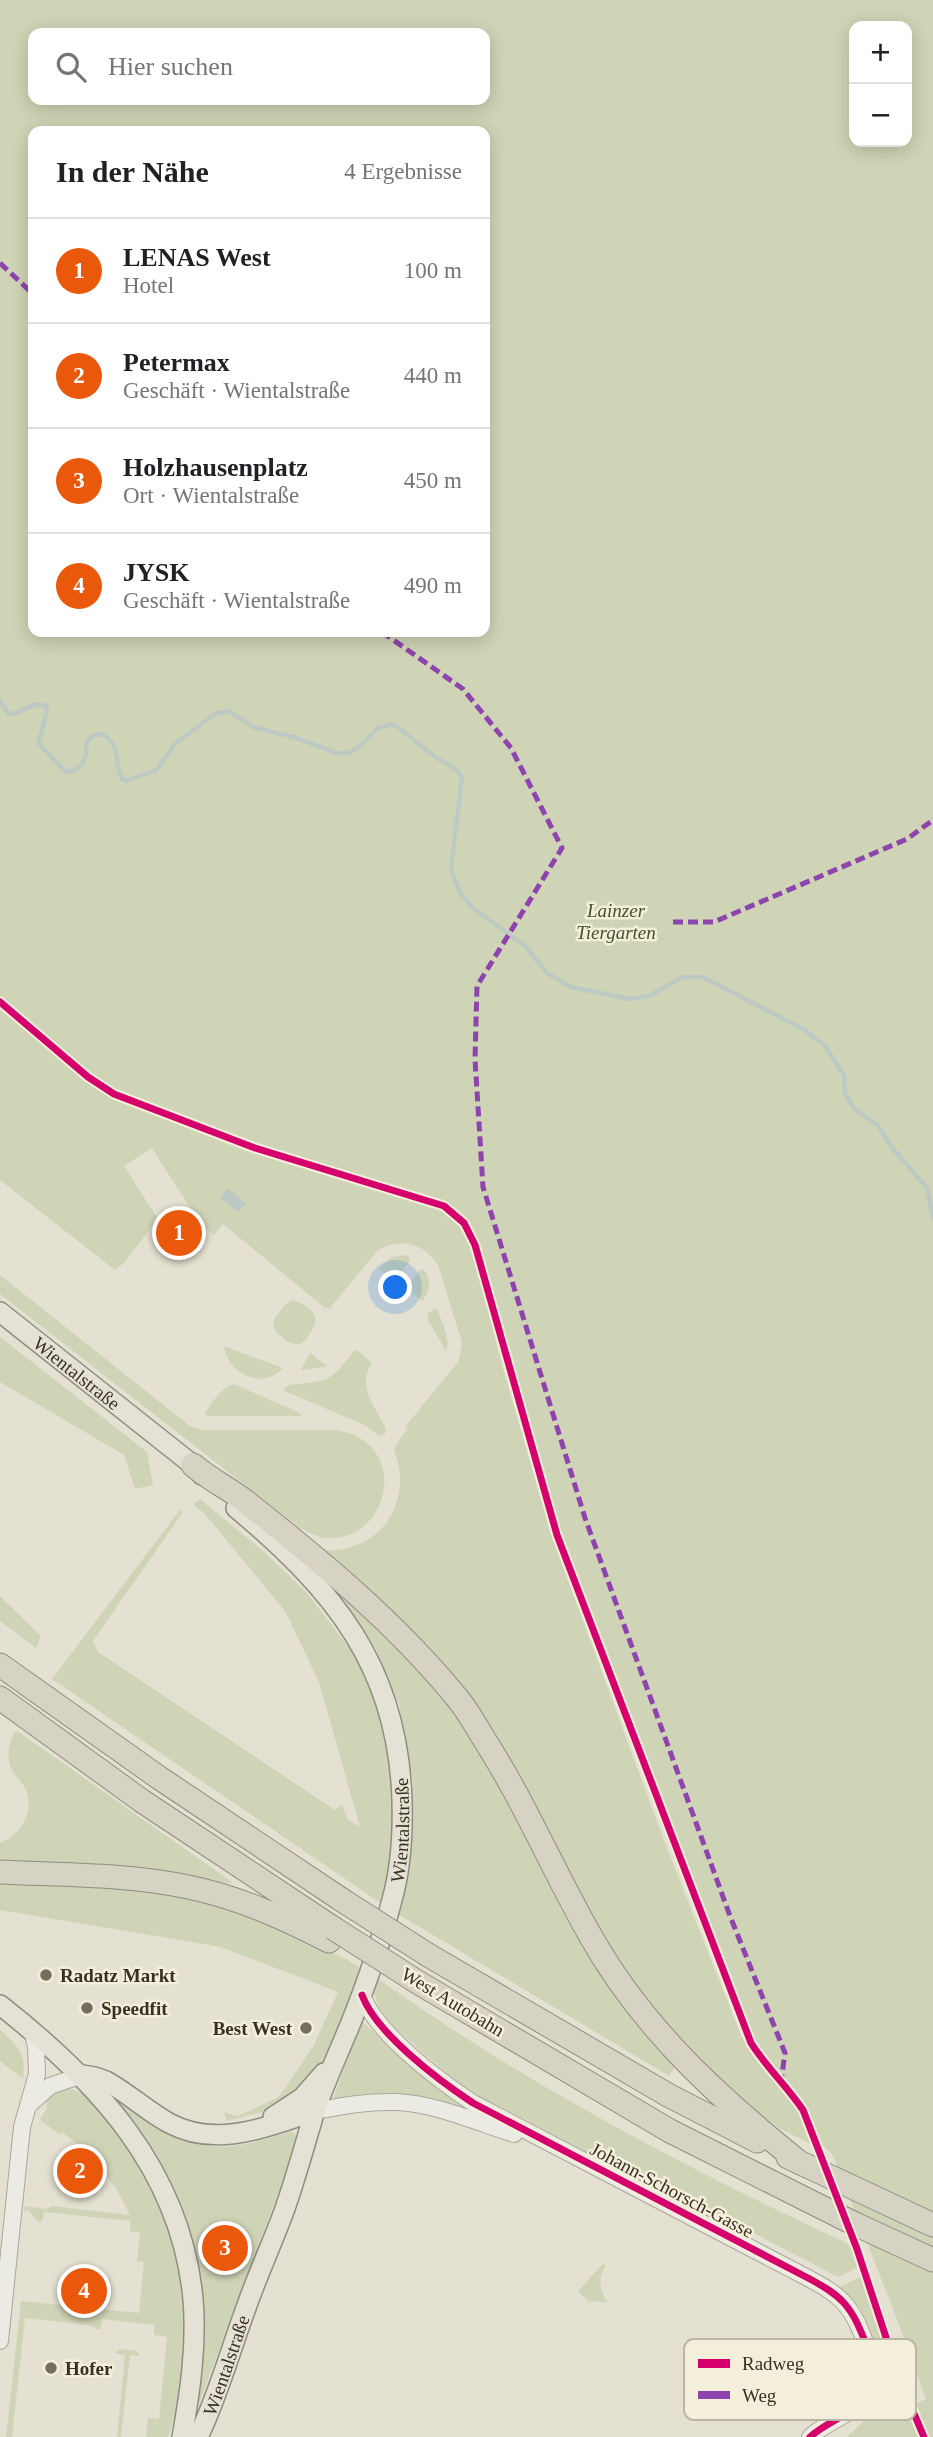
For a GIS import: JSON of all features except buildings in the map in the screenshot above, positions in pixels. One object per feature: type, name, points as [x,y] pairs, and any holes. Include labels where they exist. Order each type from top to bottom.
[{"type":"highway","points":[[193,1465],[208,1478],[242,1499],[337,1576],[398,1632],[460,1701],[499,1763],[590,1936],[631,2000],[680,2058],[734,2109],[800,2163]]},
{"type":"highway","name":"West Autobahn","points":[[0,1665],[158,1777],[428,1955],[668,2095],[800,2163],[933,2225]]},
{"type":"highway","name":"West Autobahn","points":[[0,1698],[331,1935],[417,1988],[464,2010],[670,2131],[933,2260]]},
{"type":"highway","points":[[0,1872],[132,1879],[188,1887],[265,1910],[331,1935]]},
{"type":"main road","name":"Wientalstraße","points":[[0,1312],[193,1465],[209,1483],[280,1545],[324,1592],[362,1647],[377,1678],[397,1742],[402,1788],[400,1860],[392,1900],[362,1995],[315,2112],[282,2215],[260,2267],[198,2437]]},
{"type":"main road","name":"Wientalstraße","points":[[0,2005],[82,2075],[103,2099],[141,2149],[169,2203],[184,2247],[193,2300],[193,2357],[182,2437]]},
{"type":"main road","points":[[244,2132],[302,2098],[320,2079],[340,2049]]},
{"type":"main road","points":[[82,2075],[106,2081],[152,2113],[178,2127],[201,2134],[225,2136],[315,2112]]},
{"type":"street","name":"Johann-Schorsch-Gasse","points":[[362,1995],[378,2024],[458,2093],[486,2111],[816,2283],[837,2297],[851,2312],[862,2339]]},
{"type":"street","points":[[0,2341],[22,2127],[37,2074],[32,2030]]},
{"type":"street","points":[[29,2105],[50,2086],[82,2075]]},
{"type":"street","name":"Johann-Schorsch-Gasse","points":[[315,2112],[370,2103],[400,2102],[417,2105],[526,2139],[592,2166]]},
{"type":"street","name":"Johann-Schorsch-Gasse","points":[[810,2437],[834,2420]]},
{"type":"green space","name":"Lainzer Tiergarten","points":[[0,0],[933,0],[933,2437],[847,2437],[865,2420],[916,2420],[916,2404],[926,2399],[916,2372],[916,2339],[904,2339],[833,2155],[809,2133],[811,2144],[781,2129],[748,2105],[713,2075],[638,1992],[594,1923],[528,1794],[317,1550],[334,1550],[364,1542],[387,1522],[399,1493],[400,1473],[394,1449],[408,1427],[405,1427],[458,1362],[462,1344],[438,1265],[426,1252],[411,1244],[387,1246],[378,1250],[330,1308],[325,1308],[223,1224],[214,1235],[199,1222],[152,1148],[124,1166],[158,1219],[124,1263],[115,1270],[0,1180],[0,1006],[86,1080],[112,1097],[256,1152],[436,1207],[462,1226],[472,1246],[502,1365],[551,1534],[663,1838],[742,2038],[759,2052],[561,1537],[479,1244],[472,1230],[459,1214],[441,1201],[257,1145],[116,1092],[90,1074],[0,998]]},
{"type":"green space","points":[[405,1255],[410,1261],[395,1279],[378,1269],[392,1257]]},
{"type":"green space","points":[[423,1269],[429,1285],[422,1301],[406,1288]]},
{"type":"green space","points":[[0,1275],[190,1426],[202,1430],[337,1430],[358,1437],[373,1449],[382,1465],[384,1482],[381,1500],[373,1516],[361,1529],[345,1536],[325,1538],[300,1528],[0,1294]]},
{"type":"green space","points":[[293,1300],[310,1309],[315,1318],[313,1329],[302,1343],[298,1344],[284,1339],[276,1332],[273,1324],[284,1307]]},
{"type":"green space","points":[[436,1308],[447,1336],[446,1351],[428,1320],[427,1314]]},
{"type":"green space","points":[[0,1337],[147,1452],[153,1485],[135,1489],[124,1455],[0,1382]]},
{"type":"green space","points":[[224,1346],[283,1368],[275,1375],[265,1378],[247,1376],[232,1364]]},
{"type":"green space","points":[[357,1350],[372,1363],[366,1388],[386,1428],[385,1434],[379,1436],[365,1425],[284,1391],[289,1385],[327,1379]]},
{"type":"green space","points":[[310,1353],[326,1365],[325,1367],[301,1370]]},
{"type":"green space","points":[[234,1384],[302,1416],[205,1414],[221,1392]]},
{"type":"green space","points":[[200,1499],[261,1549],[306,1592],[362,1664],[375,1694],[393,1761],[394,1837],[382,1904],[52,1679],[180,1510],[183,1512],[93,1641],[98,1652],[335,1810],[342,1804],[347,1819],[360,1827],[319,1682],[285,1611],[205,1514],[193,1504]]},
{"type":"green space","points":[[338,1593],[404,1653],[450,1708],[490,1769],[581,1941],[623,2007],[675,2067],[669,2076],[398,1914],[412,1845],[413,1781],[399,1705],[375,1647]]},
{"type":"green space","points":[[0,1596],[41,1636],[36,1648],[0,1621]]},
{"type":"green space","points":[[16,1730],[232,1882],[231,1884],[179,1874],[0,1861],[0,1843],[20,1828],[28,1807],[26,1790],[12,1771],[9,1759],[9,1747]]},
{"type":"green space","points":[[0,1881],[130,1888],[236,1909],[346,1959],[362,1969],[338,2035],[322,2066],[288,2099],[262,2112],[227,2121],[224,2112],[238,2116],[277,2098],[284,2090],[314,2045],[338,1992],[221,1947],[0,1910]]},
{"type":"green space","points":[[377,1978],[433,2017],[548,2089],[728,2186],[851,2245],[857,2268],[838,2277],[657,2183],[647,2187],[494,2108],[461,2086],[388,2022],[377,2004],[374,1990]]},
{"type":"green space","points":[[361,2021],[434,2082],[484,2116],[409,2095],[373,2094],[332,2102]]},
{"type":"green space","points":[[0,2030],[20,2051],[23,2079],[0,2061]]},
{"type":"green space","points":[[63,2088],[82,2093],[110,2122],[150,2181],[165,2217],[181,2279],[185,2343],[183,2375],[168,2437],[146,2437],[148,2418],[159,2419],[167,2337],[154,2335],[154,2325],[102,2319],[100,2330],[88,2325],[25,2318],[12,2437],[6,2437],[21,2301],[139,2313],[144,2262],[137,2261],[140,2233],[130,2231],[130,2221],[44,2212],[42,2222],[37,2221],[29,2211],[24,2211],[25,2206],[46,2209],[52,2206],[130,2215],[117,2190],[89,2153],[62,2132],[61,2135],[40,2120],[47,2108],[46,2101],[55,2091]]},
{"type":"green space","points":[[111,2094],[158,2125],[195,2143],[214,2147],[235,2146],[291,2131],[299,2138],[197,2409],[198,2284]]},
{"type":"green space","points":[[603,2264],[606,2266],[601,2275],[601,2284],[608,2303],[590,2303],[578,2291]]},
{"type":"green space","points":[[861,2277],[884,2339],[872,2339],[860,2308],[839,2287]]},
{"type":"green space","points":[[120,2349],[136,2351],[140,2356],[130,2355],[121,2437],[117,2437],[125,2355],[115,2353]]},
{"type":"shaded area","points":[[228,1188],[246,1203],[238,1212],[220,1198]]},
{"type":"waterway","points":[[0,701],[9,714],[36,705],[46,706],[47,712],[38,743],[65,771],[70,772],[81,765],[86,755],[87,742],[90,738],[103,734],[113,744],[119,772],[126,781],[156,770],[176,743],[215,714],[229,711],[253,727],[296,738],[337,753],[349,753],[378,728],[392,724],[453,767],[462,777],[451,869],[460,893],[474,909],[524,945],[547,973],[571,987],[630,999],[649,996],[683,977],[703,977],[805,1030],[825,1046],[844,1075],[845,1095],[854,1108],[878,1126],[894,1150],[927,1188],[933,1217]]},
{"type":"marked path","points":[[0,263],[28,289]]},
{"type":"marked path","points":[[389,637],[463,689],[511,748],[562,848],[477,986],[475,1059],[483,1187],[585,1518],[730,1916],[785,2053],[781,2082]]},
{"type":"marked path","points":[[673,922],[714,922],[907,839],[933,820]]},
{"type":"cycle path","points":[[0,1002],[88,1077],[114,1094],[255,1148],[444,1206],[464,1223],[475,1245],[557,1535],[751,2043],[803,2110],[857,2249],[887,2339]]},
{"type":"cycle path","points":[[362,1995],[369,2010],[394,2040],[426,2069],[473,2103],[827,2289],[851,2312],[864,2339]]},
{"type":"cycle path","points":[[916,2418],[924,2437]]},
{"type":"cycle path","points":[[810,2437],[836,2420]]},
{"type":"place","name":"LENAS West","points":[[179,1233]]},
{"type":"place","name":"Radatz Markt","points":[[46,1975]]},
{"type":"place","name":"Speedfit","points":[[87,2008]]},
{"type":"place","name":"Best West","points":[[306,2028]]},
{"type":"place","name":"Petermax","points":[[80,2171]]},
{"type":"place","name":"Holzhausenplatz","points":[[225,2248]]},
{"type":"place","name":"JYSK","points":[[84,2291]]},
{"type":"place","name":"Hofer","points":[[51,2368]]}]
